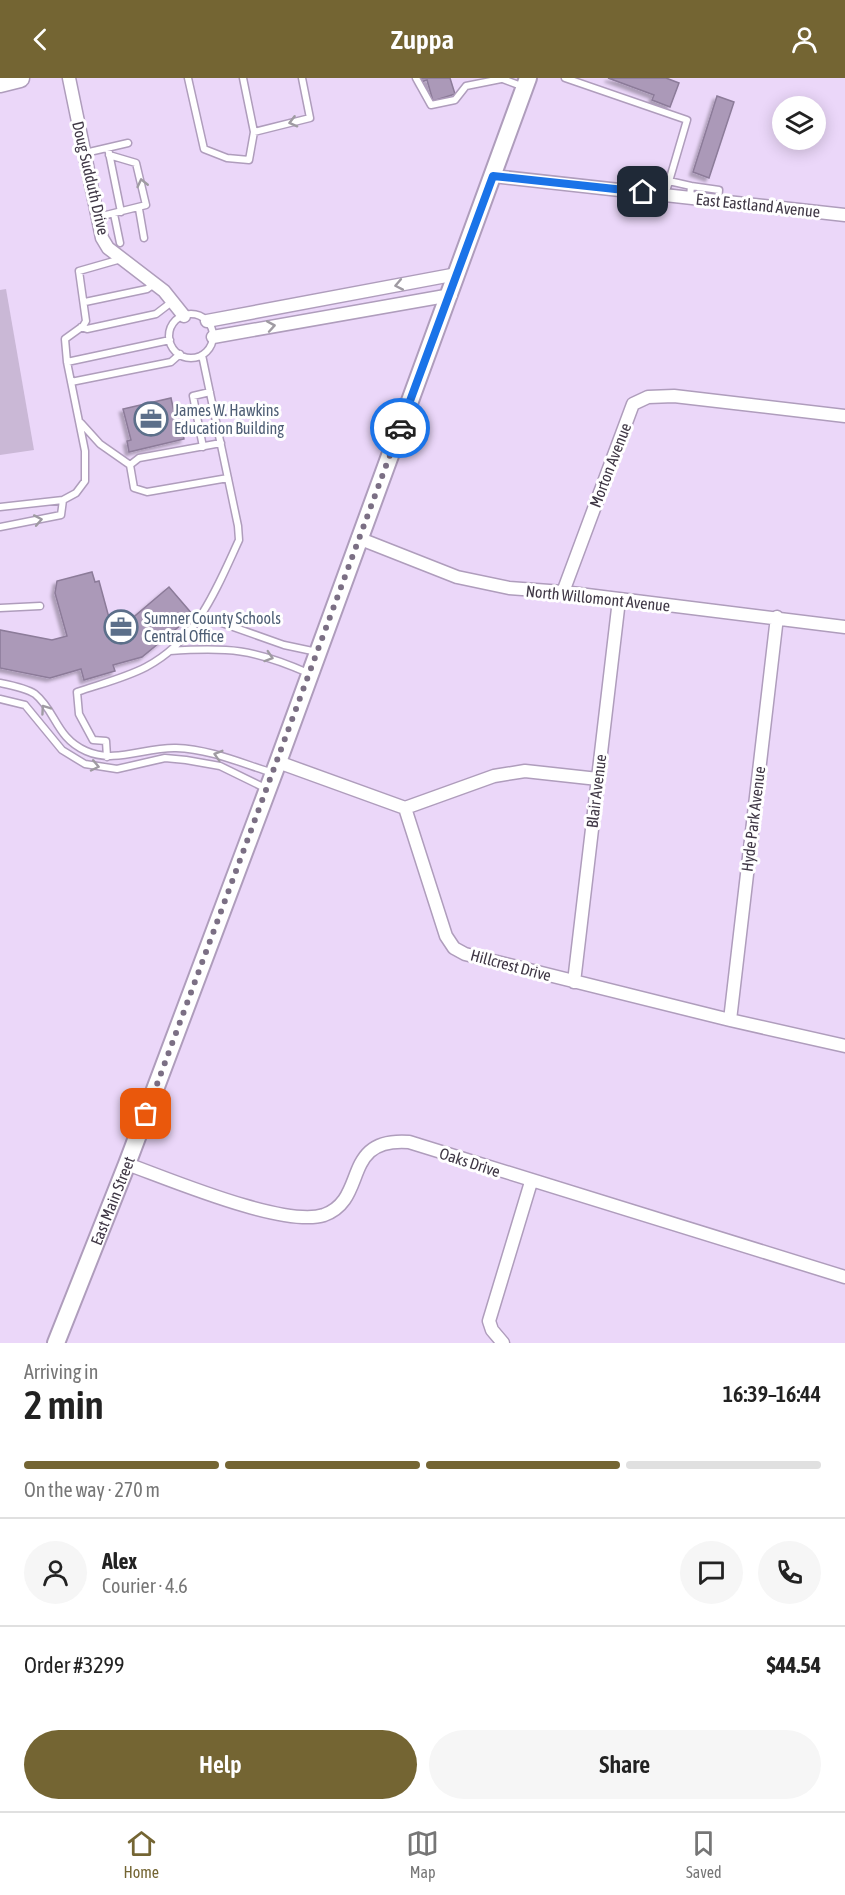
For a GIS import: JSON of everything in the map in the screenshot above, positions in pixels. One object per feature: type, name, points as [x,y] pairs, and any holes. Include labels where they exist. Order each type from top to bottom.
[{"type":"main road","points":[[0,82],[21,78]]},
{"type":"street","name":"Doug Sudduth Drive","points":[[69,78],[98,217],[108,248],[154,284],[173,301],[184,316]]},
{"type":"street","name":"East Main Street","points":[[57,1343],[127,1164],[273,775],[358,538],[451,295],[526,83]]},
{"type":"street","name":"East Eastland Avenue","points":[[493,176],[664,195],[690,192],[718,201],[845,215]]},
{"type":"street","points":[[207,321],[457,274]]},
{"type":"street","points":[[213,337],[451,295]]},
{"type":"street","name":"Morton Avenue","points":[[563,592],[633,404],[648,397],[674,396],[845,416]]},
{"type":"street","name":"North Willomont Avenue","points":[[358,538],[457,577],[509,588],[563,592],[845,627]]},
{"type":"street","name":"Blair Avenue","points":[[574,982],[619,600]]},
{"type":"street","name":"Hyde Park Avenue","points":[[730,1020],[777,617]]},
{"type":"street","points":[[273,775],[405,808],[494,776],[525,771],[597,779]]},
{"type":"street","name":"Hillcrest Drive","points":[[405,808],[446,936],[454,948],[465,954],[845,1046]]},
{"type":"street","name":"Oaks Drive","points":[[127,1164],[230,1202],[303,1217],[322,1215],[335,1210],[353,1183],[363,1160],[381,1143],[409,1142],[531,1182],[845,1277]]},
{"type":"street","points":[[502,1343],[492,1330],[489,1321],[531,1182]]},
{"type":"lane","points":[[188,78],[204,149],[227,158],[249,160],[254,132],[243,78]]},
{"type":"lane","points":[[254,132],[310,118],[302,78]]},
{"type":"lane","points":[[416,78],[431,105],[455,100],[466,86],[500,78],[526,83]]},
{"type":"lane","points":[[464,78],[466,86]]},
{"type":"lane","points":[[565,78],[687,120],[664,195]]},
{"type":"lane","points":[[108,152],[128,143]]},
{"type":"lane","points":[[84,153],[108,152],[138,166],[146,202],[146,206],[139,209],[98,217]]},
{"type":"lane","points":[[108,152],[118,213],[120,243]]},
{"type":"lane","points":[[669,182],[690,192]]},
{"type":"lane","points":[[139,209],[144,238]]},
{"type":"lane","points":[[0,507],[63,500],[76,494],[85,481],[85,451],[67,362],[65,339],[86,321],[79,272],[122,259]]},
{"type":"lane","points":[[85,302],[147,289],[154,284]]},
{"type":"lane","points":[[81,327],[87,329],[156,314],[173,301]]},
{"type":"lane","points":[[196,315],[207,321],[213,337],[210,347],[202,355],[189,358],[180,354],[170,340],[174,323],[184,316],[196,315]]},
{"type":"lane","points":[[67,362],[170,340]]},
{"type":"lane","points":[[71,382],[171,362],[180,354]]},
{"type":"lane","points":[[107,757],[106,741],[93,740],[79,714],[77,692],[146,667],[188,636],[202,616],[239,540],[202,355]]},
{"type":"lane","points":[[203,447],[193,396],[210,392]]},
{"type":"lane","points":[[78,416],[100,444],[130,465],[134,488],[147,492],[228,478]]},
{"type":"lane","points":[[130,465],[139,458],[221,443]]},
{"type":"lane","points":[[0,527],[61,515],[63,500]]},
{"type":"lane","points":[[0,608],[40,606]]},
{"type":"lane","points":[[202,616],[274,641],[318,652]]},
{"type":"lane","points":[[169,651],[242,651],[265,655],[310,674]]},
{"type":"lane","points":[[0,683],[34,694],[64,738],[86,751],[107,757],[174,748],[191,749],[212,753],[273,775]]},
{"type":"lane","points":[[0,699],[25,705],[62,750],[71,758],[91,766],[117,769],[165,759],[186,760],[273,775]]},
{"type":"shaded area","points":[[6,289],[34,450],[0,455],[0,290]]},
{"type":"building","points":[[420,78],[450,78],[455,94],[433,101],[427,80],[421,82]]},
{"type":"building","points":[[608,78],[666,78],[679,83],[670,107],[652,100],[654,95]]},
{"type":"building","points":[[717,96],[734,102],[709,178],[693,172]]},
{"type":"building","name":"James W. Hawkins Education Building","points":[[171,398],[178,430],[182,429],[184,439],[129,452],[127,441],[131,440],[123,409]]},
{"type":"building","name":"Sumner County Schools Central Office","points":[[92,572],[95,582],[99,581],[111,625],[130,620],[169,587],[193,615],[142,657],[113,665],[115,671],[84,680],[81,669],[50,678],[0,668],[0,630],[52,640],[67,636],[55,593],[57,581]]},
{"type":"way so far","points":[[146,1114],[400,428]]},
{"type":"place","name":"James W. Hawkins Education Building","points":[[151,419]]},
{"type":"place","name":"Sumner County Schools Central Office","points":[[121,627]]},
{"type":"route","points":[[400,428],[453,291],[457,274],[493,176],[643,192]]}]
